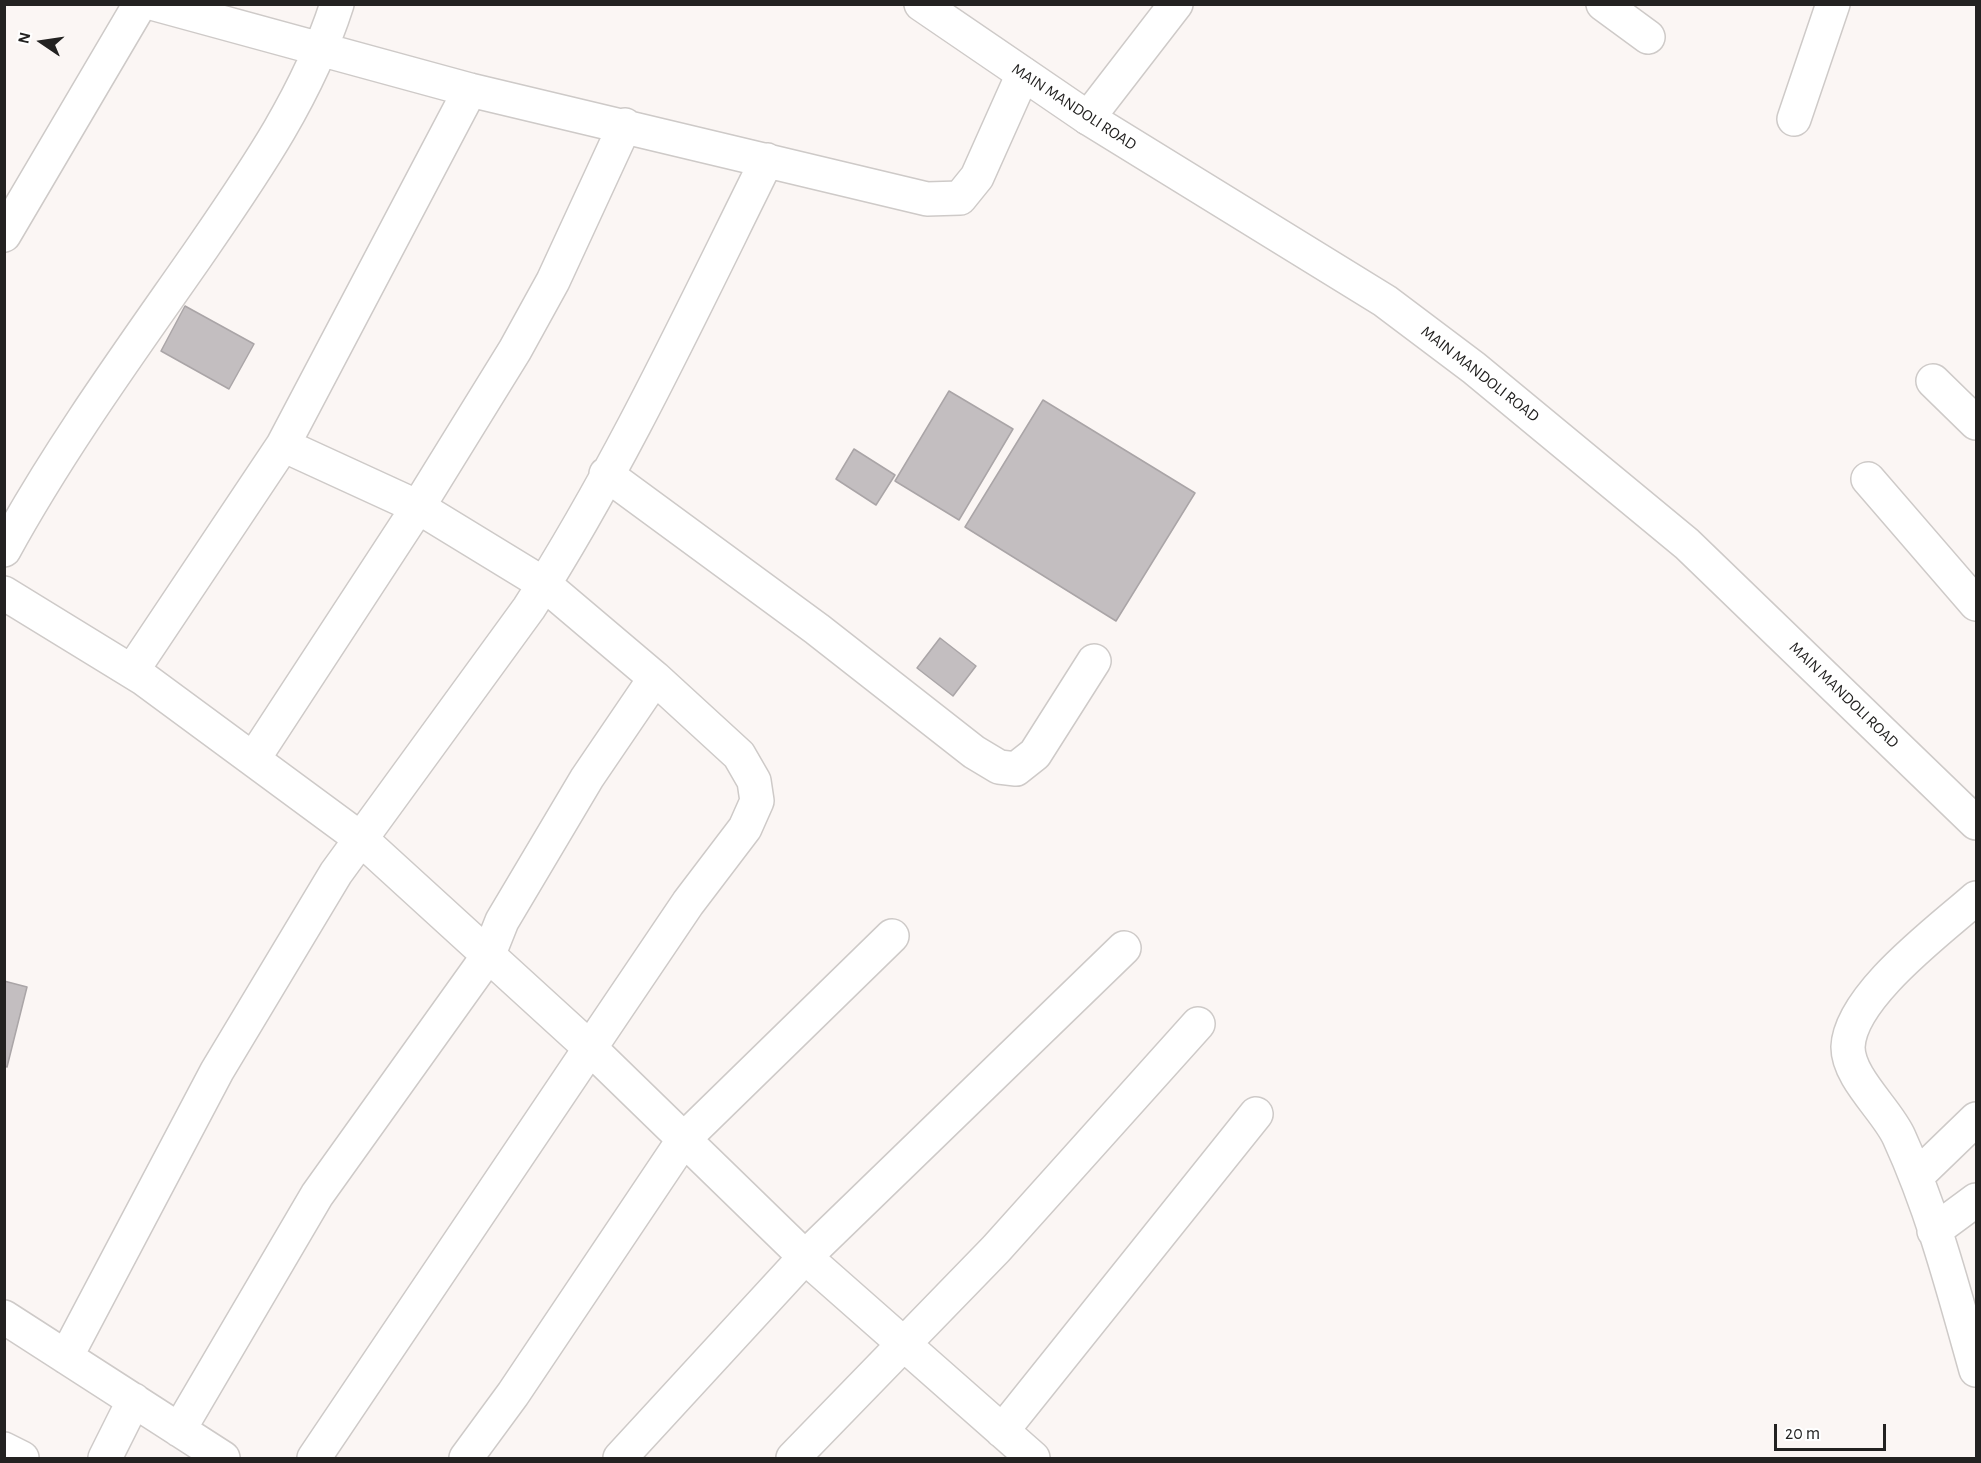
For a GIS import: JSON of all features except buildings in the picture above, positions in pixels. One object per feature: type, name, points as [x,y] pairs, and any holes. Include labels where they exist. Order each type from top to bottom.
[{"type":"street","points":[[4,235],[140,4]]},
{"type":"street","points":[[156,4],[470,90],[626,125],[927,199],[960,198],[977,177],[1023,74]]},
{"type":"street","points":[[4,550],[35,494],[95,402],[251,177],[285,122],[323,49],[337,4]]},
{"type":"street","name":"MAIN MANDOLI ROAD","points":[[921,4],[1088,118],[1385,302],[1474,368],[1687,544],[1973,812]]},
{"type":"street","points":[[1794,119],[1833,4]]},
{"type":"street","points":[[1088,118],[1175,5]]},
{"type":"street","points":[[1605,5],[1648,37]]},
{"type":"street","points":[[132,671],[283,445],[470,90]]},
{"type":"street","points":[[254,758],[418,507],[515,350],[553,281],[626,125]]},
{"type":"street","points":[[66,1357],[217,1071],[336,873],[544,584],[649,396],[767,160]]},
{"type":"street","points":[[1933,381],[1977,423]]},
{"type":"street","points":[[283,445],[418,507],[544,584],[655,678],[739,755],[754,781],[757,801],[745,828],[688,903],[314,1458]]},
{"type":"street","points":[[606,474],[817,629],[974,752],[999,767],[1016,769],[1035,754],[1094,661]]},
{"type":"street","points":[[1868,479],[1977,604]]},
{"type":"street","points":[[4,593],[132,671],[254,758],[361,839],[590,1048],[805,1257],[1033,1458]]},
{"type":"street","points":[[179,1430],[317,1195],[488,956],[502,921],[587,778],[655,678]]},
{"type":"street","points":[[1977,898],[1891,974],[1864,1005],[1848,1048],[1856,1074],[1898,1134],[1935,1231],[1966,1294],[1977,1370]]},
{"type":"street","points":[[466,1458],[513,1394],[684,1139],[892,936]]},
{"type":"street","points":[[620,1458],[805,1257],[1124,948]]},
{"type":"street","points":[[794,1458],[996,1249],[1198,1024]]},
{"type":"street","points":[[1002,1431],[1256,1114]]},
{"type":"street","points":[[1916,1177],[1977,1119]]},
{"type":"street","points":[[1935,1231],[1977,1200]]},
{"type":"street","points":[[4,1317],[223,1458]]},
{"type":"street","points":[[105,1458],[134,1400]]},
{"type":"street","points":[[4,1449],[22,1458]]}]
